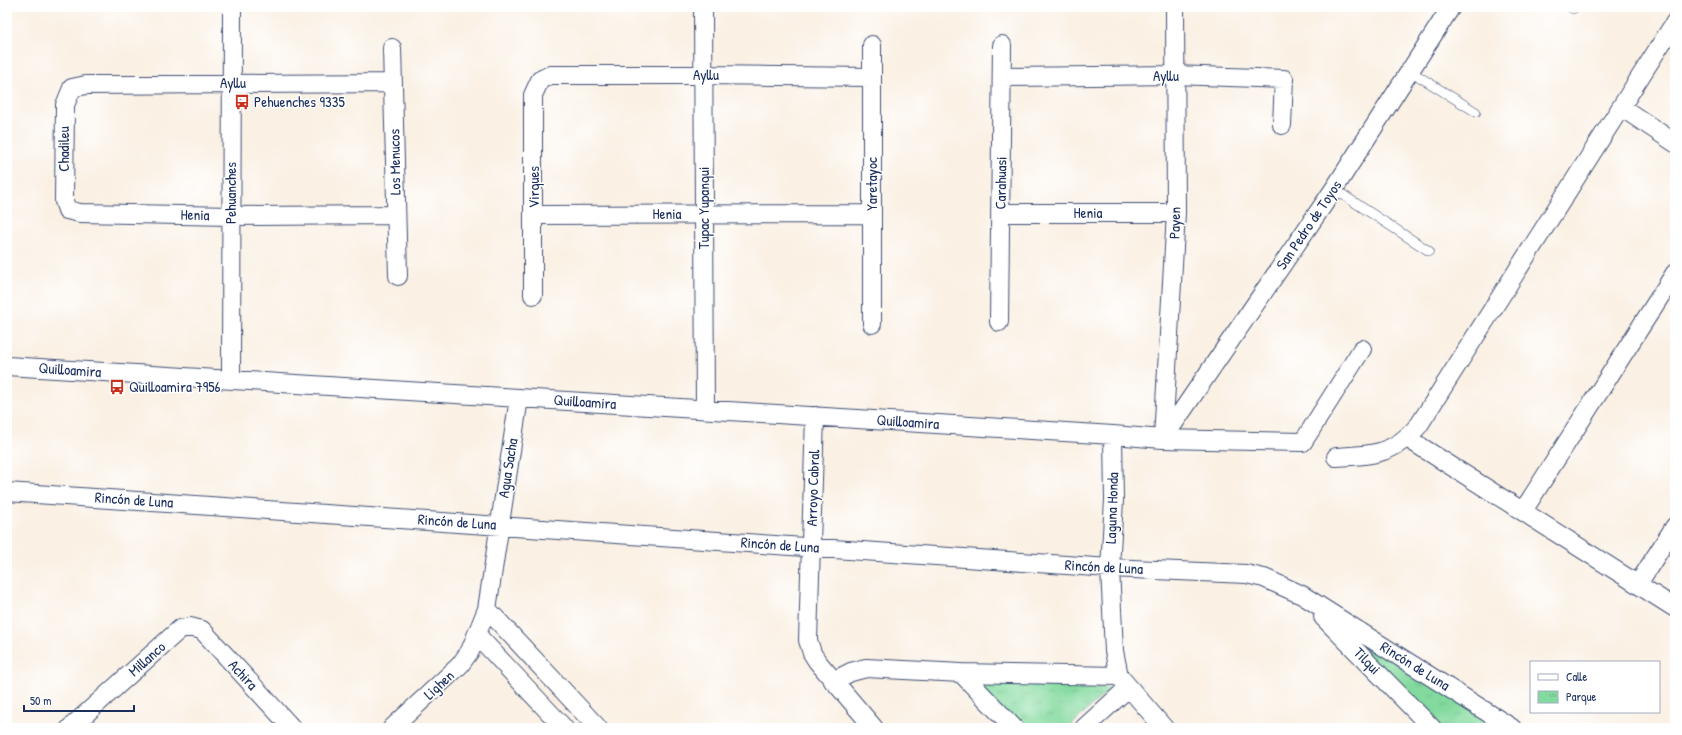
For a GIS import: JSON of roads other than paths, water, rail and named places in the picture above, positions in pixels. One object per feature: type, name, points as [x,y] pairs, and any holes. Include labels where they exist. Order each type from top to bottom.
[{"type":"street","name":"Pehuanches","points":[[231,380],[232,7]]},
{"type":"street","name":"Tupac Yupanqui","points":[[703,7],[705,409]]},
{"type":"street","name":"Payen","points":[[1163,439],[1176,212],[1175,7]]},
{"type":"street","name":"San Pedro de Toyos","points":[[1163,439],[1334,189],[1451,7]]},
{"type":"street","points":[[1336,457],[1369,455],[1392,448],[1407,438],[1419,425],[1675,22]]},
{"type":"street","name":"Yaretayoc","points":[[872,45],[872,324]]},
{"type":"street","name":"Carahuasi","points":[[999,322],[1002,45]]},
{"type":"street","name":"Los Menucos","points":[[392,48],[398,276]]},
{"type":"street","name":"Ayllu","points":[[540,80],[550,76],[703,75],[872,77]]},
{"type":"street","name":"Ayllu","points":[[1002,77],[1175,75],[1284,79],[1282,125]]},
{"type":"street","name":"Virques","points":[[533,295],[533,96],[540,80]]},
{"type":"street","name":"Ayllu","points":[[72,88],[86,84],[393,83]]},
{"type":"street","name":"Chadileu","points":[[67,210],[64,201],[65,105],[72,88]]},
{"type":"street","points":[[1621,107],[1675,143]]},
{"type":"street","name":"Henia","points":[[67,210],[80,213],[231,216],[396,216]]},
{"type":"street","name":"Henia","points":[[1000,213],[1176,212]]},
{"type":"street","name":"Henia","points":[[534,215],[872,214]]},
{"type":"street","points":[[1523,511],[1675,273]]},
{"type":"street","name":"Quilloamira","points":[[7,366],[1163,439],[1303,442],[1362,349]]},
{"type":"street","name":"Agua Sacha","points":[[477,636],[487,610],[519,398]]},
{"type":"street","name":"Arroyo Cabral","points":[[815,416],[808,640],[812,653],[817,661],[874,728]]},
{"type":"street","name":"Laguna Honda","points":[[1113,435],[1114,500],[1110,568],[1114,651],[1124,682]]},
{"type":"street","points":[[1407,438],[1675,608]]},
{"type":"street","name":"Rincón de Luna","points":[[7,492],[1110,568],[1246,574],[1264,578],[1302,595],[1512,728]]},
{"type":"street","points":[[1638,584],[1675,526]]},
{"type":"street","name":"Tilqui","points":[[1302,595],[1432,728]]},
{"type":"street","points":[[487,610],[598,728]]},
{"type":"street","name":"Millanco","points":[[70,728],[180,629],[190,627]]},
{"type":"street","name":"Achira","points":[[190,627],[202,630],[292,728]]},
{"type":"street","points":[[477,636],[564,728]]},
{"type":"street","name":"Lighen","points":[[392,728],[460,665],[470,651],[477,636]]},
{"type":"street","points":[[833,681],[851,672],[866,668],[1124,682],[1164,728]]},
{"type":"street","points":[[961,673],[1014,728]]},
{"type":"street","points":[[1084,728],[1124,682]]},
{"type":"lane","points":[[1410,71],[1476,112]]},
{"type":"lane","points":[[1334,189],[1430,251]]},
{"type":"place","name":"Pehuenches 9335","points":[[242,102]]},
{"type":"place","name":"Quilloamira 7956","points":[[117,387]]}]
